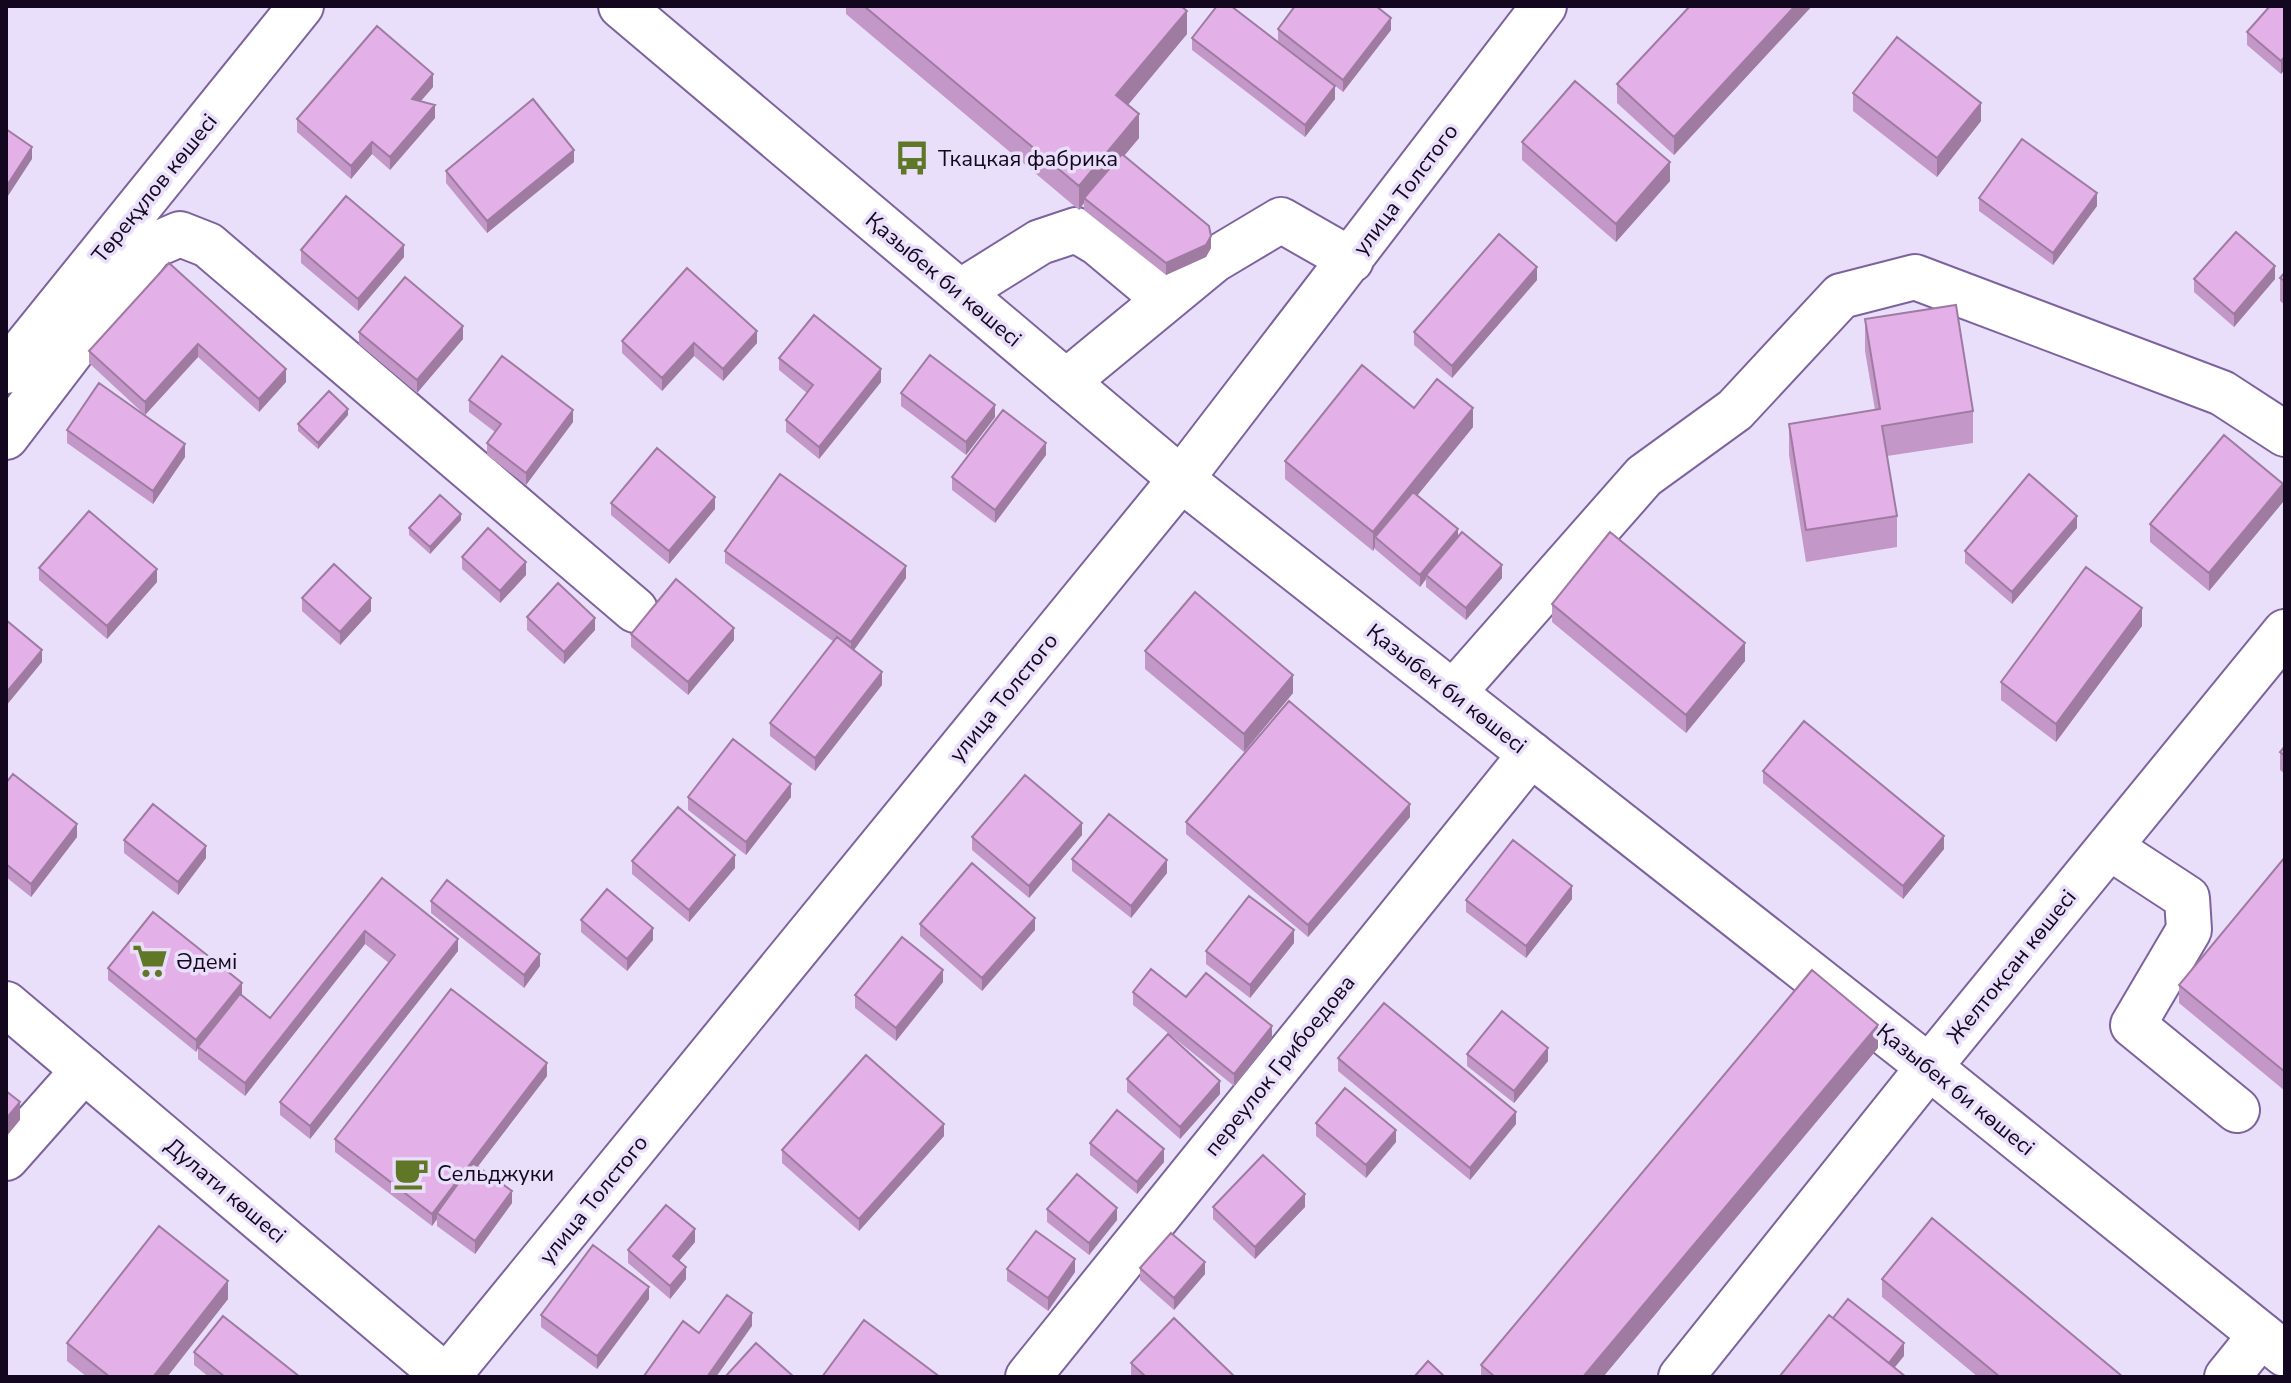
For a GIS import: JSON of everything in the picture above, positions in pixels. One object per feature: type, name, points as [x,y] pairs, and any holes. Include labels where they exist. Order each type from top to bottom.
[{"type":"street","name":"Төреқұлов көшесі","points":[[6,371],[301,6]]},
{"type":"street","name":"Қазыбек би көшесі","points":[[621,6],[1181,479],[1929,1067],[2273,1345]]},
{"type":"street","name":"улица Толстого","points":[[446,1377],[1181,479],[1544,6]]},
{"type":"street","points":[[1066,382],[1214,260],[1281,220],[1351,260]]},
{"type":"street","points":[[960,292],[1040,242],[1076,230],[1098,243],[1165,299]]},
{"type":"street","points":[[6,437],[152,246],[180,234],[208,245],[635,610]]},
{"type":"street","points":[[1453,693],[1644,476],[1735,410],[1841,296],[1915,277],[2222,393],[2285,434]]},
{"type":"street","name":"Желтоқсан көшесі","points":[[1681,1377],[1929,1067],[2285,632]]},
{"type":"street","name":"переулок Грибоедова","points":[[1028,1377],[1531,754]]},
{"type":"street","points":[[2109,847],[2187,898],[2189,930],[2133,1025],[2237,1110]]},
{"type":"street","name":"Дулати көшесі","points":[[6,1004],[446,1377]]},
{"type":"street","points":[[6,1158],[84,1070]]},
{"type":"street","points":[[2227,1377],[2273,1345]]},
{"type":"building","points":[[864,6],[1181,6],[1187,11],[1116,95],[1139,114],[1079,186]]},
{"type":"building","points":[[1217,6],[1231,6],[1335,86],[1305,125],[1192,38]]},
{"type":"building","points":[[1295,6],[1376,6],[1391,18],[1343,80],[1278,29]]},
{"type":"building","points":[[1690,6],[1795,6],[1674,137],[1617,84]]},
{"type":"building","points":[[2270,6],[2285,6],[2285,56],[2281,61],[2247,32]]},
{"type":"building","points":[[377,26],[433,74],[412,99],[435,105],[390,157],[372,142],[351,166],[297,119]]},
{"type":"building","points":[[1897,37],[1981,103],[1937,158],[1853,93]]},
{"type":"building","points":[[1575,81],[1670,162],[1616,224],[1522,142]]},
{"type":"building","points":[[533,99],[574,150],[487,221],[446,171]]},
{"type":"building","points":[[6,129],[32,147],[6,187]]},
{"type":"building","points":[[2022,139],[2097,193],[2053,253],[1979,198]]},
{"type":"building","points":[[1122,154],[1209,226],[1211,236],[1206,245],[1166,263],[1084,198]]},
{"type":"building","points":[[346,196],[404,245],[358,299],[301,250]]},
{"type":"building","points":[[2236,232],[2275,266],[2234,314],[2194,279]]},
{"type":"building","points":[[1499,234],[1537,267],[1452,366],[1414,332]]},
{"type":"building","points":[[169,263],[286,369],[259,399],[198,344],[145,402],[89,351]]},
{"type":"building","points":[[687,268],[757,331],[723,369],[694,343],[662,378],[622,341]]},
{"type":"building","points":[[405,277],[463,326],[417,380],[359,332]]},
{"type":"building","points":[[1956,305],[1973,411],[1882,426],[1897,516],[1806,530],[1789,424],[1880,409],[1865,319]]},
{"type":"building","points":[[814,315],[881,369],[819,447],[786,420],[813,385],[779,358]]},
{"type":"building","points":[[930,355],[995,405],[966,442],[901,393]]},
{"type":"building","points":[[502,356],[573,410],[526,473],[487,443],[501,424],[469,400]]},
{"type":"building","points":[[1362,365],[1414,408],[1437,379],[1473,408],[1373,532],[1285,461]]},
{"type":"building","points":[[99,383],[185,444],[153,491],[67,430]]},
{"type":"building","points":[[329,391],[348,409],[318,443],[298,424]]},
{"type":"building","points":[[1003,410],[1046,443],[995,510],[952,477]]},
{"type":"building","points":[[2224,435],[2283,484],[2209,573],[2150,524]]},
{"type":"building","points":[[657,448],[715,497],[669,551],[611,503]]},
{"type":"building","points":[[780,474],[906,566],[851,642],[725,551]]},
{"type":"building","points":[[2029,474],[2077,516],[2012,592],[1965,551]]},
{"type":"building","points":[[1413,492],[1458,529],[1420,575],[1375,537]]},
{"type":"building","points":[[440,495],[461,514],[430,547],[409,528]]},
{"type":"building","points":[[89,511],[157,569],[107,626],[39,568]]},
{"type":"building","points":[[488,528],[526,562],[500,591],[462,557]]},
{"type":"building","points":[[1462,532],[1502,565],[1466,608],[1426,575]]},
{"type":"building","points":[[1610,532],[1745,643],[1686,715],[1552,604]]},
{"type":"building","points":[[334,564],[371,598],[340,632],[302,598]]},
{"type":"building","points":[[2086,567],[2142,608],[2056,724],[2001,682]]},
{"type":"building","points":[[676,579],[734,628],[688,682],[631,634]]},
{"type":"building","points":[[558,583],[595,618],[564,652],[527,617]]},
{"type":"building","points":[[1195,592],[1293,675],[1244,734],[1145,651]]},
{"type":"building","points":[[6,620],[42,650],[6,693]]},
{"type":"building","points":[[837,637],[882,672],[815,758],[770,723]]},
{"type":"building","points":[[1289,701],[1410,804],[1308,925],[1186,822]]},
{"type":"building","points":[[1804,721],[1944,836],[1903,886],[1763,771]]},
{"type":"building","points":[[733,739],[791,784],[746,842],[688,797]]},
{"type":"building","points":[[13,774],[77,824],[31,884],[6,864],[6,783]]},
{"type":"building","points":[[1025,775],[1082,823],[1029,886],[972,837]]},
{"type":"building","points":[[153,804],[206,846],[178,882],[124,840]]},
{"type":"building","points":[[678,807],[735,855],[689,910],[632,861]]},
{"type":"building","points":[[1109,814],[1167,860],[1131,906],[1072,859]]},
{"type":"building","points":[[1513,840],[1572,886],[1526,946],[1466,900]]},
{"type":"building","points":[[2285,857],[2285,1072],[2179,985]]},
{"type":"building","points":[[972,863],[1035,918],[982,978],[920,924]]},
{"type":"building","points":[[382,878],[458,939],[310,1126],[280,1102],[395,955],[365,931],[245,1083],[198,1047],[240,994],[270,1018]]},
{"type":"building","points":[[447,880],[540,954],[524,975],[431,901]]},
{"type":"building","points":[[607,889],[653,928],[627,959],[581,920]]},
{"type":"building","points":[[1249,896],[1294,930],[1250,985],[1206,951]]},
{"type":"building","points":[[153,912],[242,983],[196,1040],[108,968]]},
{"type":"building","points":[[902,937],[943,970],[896,1028],[855,995]]},
{"type":"building","points":[[1151,969],[1186,997],[1206,973],[1272,1026],[1234,1074],[1133,992]]},
{"type":"building","points":[[1812,970],[1878,1025],[1583,1377],[1495,1377],[1481,1365]]},
{"type":"building","points":[[451,989],[547,1063],[432,1214],[335,1139]]},
{"type":"building","points":[[1384,1003],[1516,1112],[1470,1168],[1338,1058]]},
{"type":"building","points":[[1502,1011],[1548,1048],[1514,1091],[1467,1054]]},
{"type":"building","points":[[1168,1034],[1220,1081],[1180,1127],[1127,1079]]},
{"type":"building","points":[[866,1055],[944,1124],[859,1219],[782,1150]]},
{"type":"building","points":[[1345,1088],[1396,1130],[1366,1165],[1316,1123]]},
{"type":"building","points":[[6,1091],[20,1102],[6,1119]]},
{"type":"building","points":[[1117,1110],[1164,1149],[1137,1182],[1090,1143]]},
{"type":"building","points":[[1263,1155],[1305,1194],[1255,1247],[1213,1207]]},
{"type":"building","points":[[473,1163],[512,1191],[475,1241],[437,1213]]},
{"type":"building","points":[[1077,1174],[1117,1208],[1089,1243],[1047,1209]]},
{"type":"building","points":[[666,1205],[695,1229],[673,1256],[686,1267],[670,1286],[628,1250]]},
{"type":"building","points":[[1932,1218],[2123,1377],[2000,1377],[1882,1279]]},
{"type":"building","points":[[159,1226],[228,1281],[153,1377],[110,1377],[67,1343]]},
{"type":"building","points":[[1036,1231],[1075,1259],[1048,1298],[1007,1269]]},
{"type":"building","points":[[1171,1233],[1205,1262],[1174,1298],[1140,1268]]},
{"type":"building","points":[[593,1245],[649,1287],[597,1356],[541,1315]]},
{"type":"building","points":[[727,1295],[752,1313],[707,1377],[644,1376],[683,1321],[699,1333]]},
{"type":"building","points":[[1848,1299],[1904,1343],[1889,1363],[1833,1318]]},
{"type":"building","points":[[1829,1315],[1906,1377],[1779,1377]]},
{"type":"building","points":[[223,1316],[300,1377],[225,1377],[194,1352]]},
{"type":"building","points":[[1174,1318],[1235,1377],[1146,1377],[1131,1363]]},
{"type":"building","points":[[864,1320],[940,1377],[822,1377]]},
{"type":"building","points":[[756,1343],[794,1377],[725,1377]]},
{"type":"building","points":[[1428,1361],[1445,1377],[1414,1377]]},
{"type":"place","name":"Ткацкая фабрика","points":[[912,158]]},
{"type":"place","name":"Әдемі","points":[[150,961]]},
{"type":"place","name":"Сельджуки","points":[[411,1173]]}]
